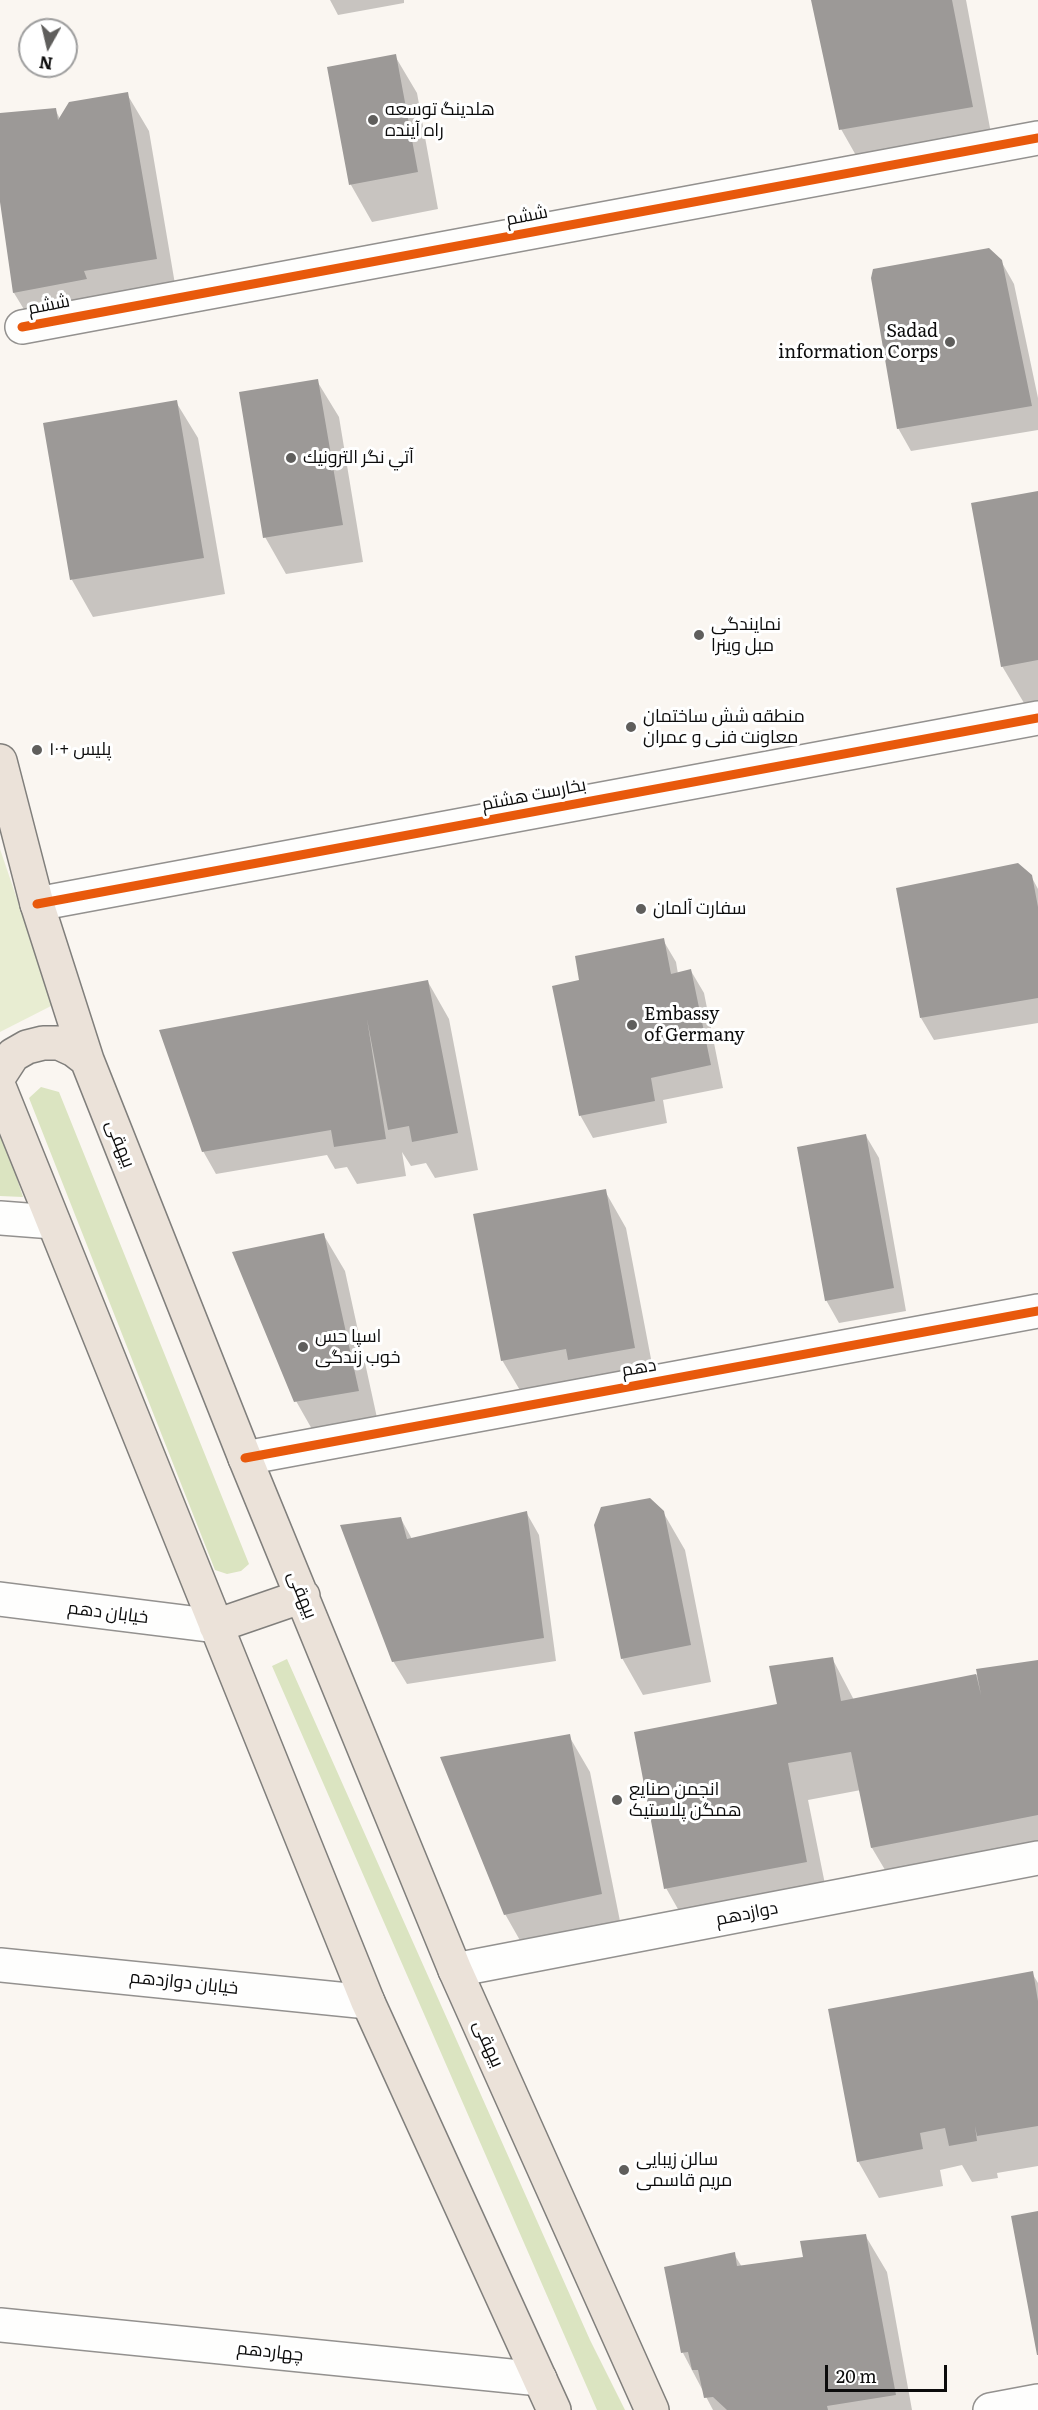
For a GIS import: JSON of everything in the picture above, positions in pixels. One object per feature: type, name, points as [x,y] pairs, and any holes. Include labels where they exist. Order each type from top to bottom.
[{"type":"main road","name":"بیهقی","points":[[0,761],[37,904],[87,1060],[245,1458],[455,1970],[652,2410]]},
{"type":"main road","points":[[0,1075],[14,1055],[27,1047],[43,1043],[59,1044],[74,1050],[87,1060]]},
{"type":"main road","points":[[0,1089],[368,2002],[554,2410]]},
{"type":"main road","points":[[216,1626],[303,1596]]},
{"type":"street","name":"ششم","points":[[22,327],[1038,138]]},
{"type":"street","name":"بخارست هشتم","points":[[37,904],[1038,718]]},
{"type":"street","points":[[0,1218],[53,1222]]},
{"type":"street","name":"دهم","points":[[245,1458],[1038,1311]]},
{"type":"street","name":"خیابان دهم","points":[[0,1599],[216,1626]]},
{"type":"street","name":"دوازدهم","points":[[455,1970],[1038,1858]]},
{"type":"street","name":"خیابان دوازدهم","points":[[0,1965],[368,2002]]},
{"type":"street","name":"چهاردهم","points":[[0,2325],[540,2379]]},
{"type":"street","points":[[990,2410],[1038,2401]]},
{"type":"green space","points":[[0,849],[53,1005],[0,1032]]},
{"type":"green space","points":[[41,1087],[59,1092],[249,1564],[241,1571],[227,1574],[215,1570],[29,1098]]},
{"type":"green space","points":[[0,1136],[10,1157],[23,1197],[0,1196]]},
{"type":"green space","points":[[287,1659],[590,2340],[625,2410],[597,2410],[272,1666]]},
{"type":"building","points":[[811,0],[952,0],[973,107],[839,130]]},
{"type":"building","name":"هلدینگ توسعه راه آینده","points":[[396,54],[418,172],[349,185],[327,67]]},
{"type":"building","points":[[128,92],[157,259],[84,271],[87,279],[13,293],[0,202],[0,113],[56,108],[58,120],[69,102]]},
{"type":"building","name":"Sadad information Corps","points":[[989,248],[1002,260],[1032,406],[897,429],[871,278],[873,269]]},
{"type":"building","name":"آتي نگر الترونيك","points":[[318,379],[343,525],[263,538],[239,392]]},
{"type":"building","points":[[177,400],[204,558],[70,580],[43,423]]},
{"type":"building","points":[[1038,491],[1038,660],[1001,667],[971,503]]},
{"type":"building","points":[[1018,863],[1032,875],[1038,907],[1038,998],[920,1018],[896,888]]},
{"type":"building","name":"Embassy of Germany","points":[[664,938],[671,974],[691,969],[711,1065],[651,1078],[655,1101],[579,1116],[552,986],[579,980],[575,956]]},
{"type":"building","points":[[428,980],[458,1133],[412,1142],[409,1126],[388,1130],[367,1019],[386,1139],[334,1147],[331,1130],[202,1152],[159,1030]]},
{"type":"building","points":[[866,1134],[894,1288],[825,1301],[797,1147]]},
{"type":"building","points":[[606,1189],[635,1348],[568,1360],[566,1349],[501,1361],[473,1214]]},
{"type":"building","points":[[324,1233],[359,1391],[294,1402],[232,1252]]},
{"type":"building","points":[[650,1498],[664,1511],[691,1645],[621,1659],[594,1525],[601,1507]]},
{"type":"building","points":[[527,1511],[544,1638],[392,1662],[340,1525],[401,1517],[407,1539]]},
{"type":"building","points":[[833,1657],[841,1701],[976,1674],[981,1695],[976,1669],[1038,1660],[1038,1815],[871,1848],[851,1752],[788,1763],[807,1862],[664,1889],[634,1732],[777,1704],[769,1666]]},
{"type":"building","points":[[570,1734],[602,1894],[504,1915],[440,1757]]},
{"type":"building","points":[[1033,1971],[1038,2001],[1038,2126],[977,2136],[975,2126],[977,2141],[949,2146],[945,2128],[920,2133],[923,2149],[857,2162],[828,2009]]},
{"type":"building","points":[[1038,2211],[1038,2355],[1037,2355],[1011,2216]]},
{"type":"building","points":[[866,2234],[896,2395],[827,2406],[828,2410],[727,2410],[713,2397],[704,2398],[698,2370],[692,2370],[688,2352],[681,2353],[664,2267],[735,2252],[737,2266],[803,2257],[800,2241]]},
{"type":"cycle path","points":[[22,327],[1038,138]]},
{"type":"cycle path","points":[[37,904],[1038,718]]},
{"type":"cycle path","points":[[245,1458],[1038,1311]]},
{"type":"place","name":"هلدینگ توسعه راه آینده","points":[[373,120]]},
{"type":"place","name":"Sadad information Corps","points":[[950,342]]},
{"type":"place","name":"آتي نگر الترونيك","points":[[291,458]]},
{"type":"place","name":"نمایندگی مبل وینرا","points":[[699,635]]},
{"type":"place","name":"منطقه شش ساختمان معاونت فنی و عمران","points":[[631,727]]},
{"type":"place","name":"پلیس +۱٠","points":[[37,750]]},
{"type":"place","name":"سفارت آلمان","points":[[641,909]]},
{"type":"place","name":"Embassy of Germany","points":[[632,1025]]},
{"type":"place","name":"اسپا حس خوب زندگی","points":[[303,1347]]},
{"type":"place","name":"انجمن صنایع همگن پلاستیک","points":[[617,1800]]},
{"type":"place","name":"سالن زیبایی مریم قاسمی","points":[[624,2170]]}]
